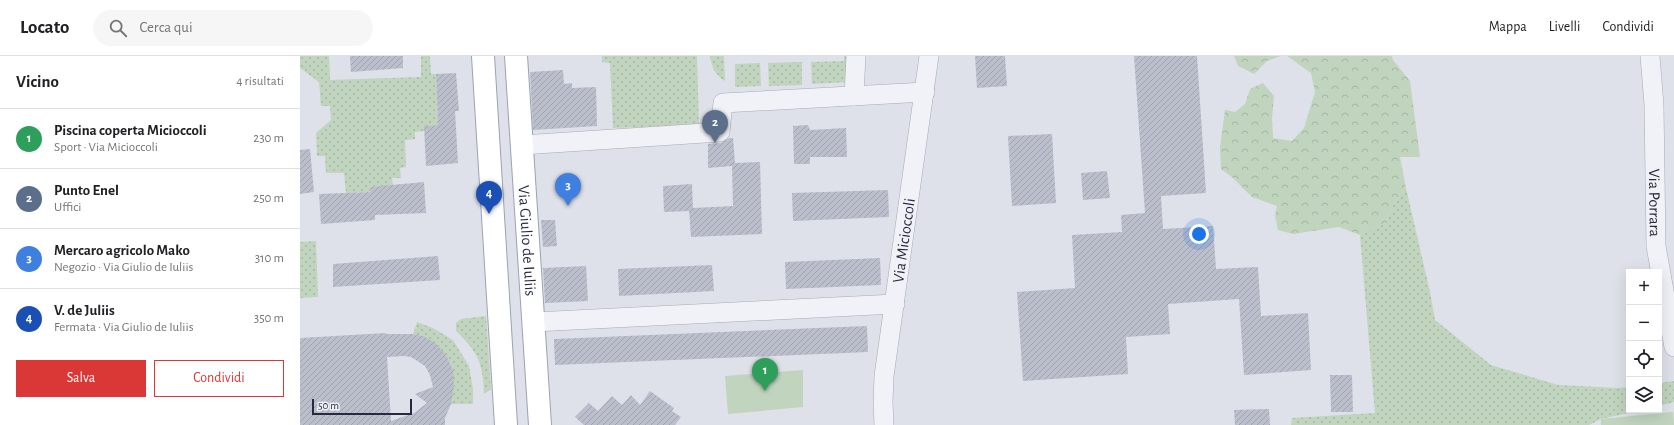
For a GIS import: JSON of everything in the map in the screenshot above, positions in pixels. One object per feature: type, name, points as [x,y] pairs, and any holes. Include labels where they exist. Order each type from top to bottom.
[{"type":"main road","name":"Via Giulio de Iuliis","points":[[483,56],[506,425]]},
{"type":"main road","name":"Via Giulio de Iuliis","points":[[516,56],[540,425]]},
{"type":"street","points":[[854,96],[856,56]]},
{"type":"street","name":"Via Micioccoli","points":[[884,425],[884,376],[929,56]]},
{"type":"street","name":"Via Porrara","points":[[1650,56],[1654,104],[1656,246],[1674,347]]},
{"type":"street","points":[[522,145],[720,132],[723,103],[925,92]]},
{"type":"street","points":[[534,322],[895,304]]},
{"type":"green space","points":[[300,56],[329,56],[330,80],[421,77],[421,56],[430,56],[431,74],[436,74],[438,125],[425,126],[425,131],[415,132],[415,139],[405,140],[406,167],[400,168],[401,178],[392,178],[393,186],[370,187],[371,192],[346,193],[344,173],[326,173],[325,156],[317,156],[316,133],[331,120],[330,106],[321,106],[319,82],[300,68]]},
{"type":"green space","points":[[602,56],[697,56],[699,125],[613,128],[610,63],[602,62]]},
{"type":"green space","points":[[710,56],[724,56],[725,81],[714,70]]},
{"type":"green space","points":[[844,56],[851,56],[849,82],[812,84],[811,62],[844,61]]},
{"type":"green space","points":[[1234,56],[1281,56],[1267,61],[1254,74],[1238,66]]},
{"type":"green space","points":[[1287,56],[1392,56],[1393,60],[1410,81],[1420,157],[1400,157],[1406,188],[1394,203],[1385,223],[1360,235],[1339,227],[1293,234],[1278,230],[1275,216],[1277,206],[1252,197],[1233,178],[1221,169],[1220,148],[1225,110],[1235,112],[1245,104],[1250,89],[1263,83],[1274,96],[1272,119],[1273,138],[1292,141],[1304,128],[1315,92],[1311,73]]},
{"type":"green space","points":[[802,62],[802,85],[769,86],[768,63]]},
{"type":"green space","points":[[760,63],[761,86],[735,87],[735,64]]},
{"type":"green space","points":[[1406,188],[1435,320],[1491,365],[1558,385],[1626,387],[1626,413],[1628,413],[1601,419],[1589,425],[1291,425],[1292,418],[1375,413],[1360,235],[1385,223],[1394,203]]},
{"type":"green space","points":[[316,241],[318,297],[300,298],[300,242]]},
{"type":"green space","points":[[486,316],[491,389],[484,394],[481,366],[470,345],[456,331],[456,323],[461,319]]},
{"type":"green space","points":[[417,322],[433,328],[453,340],[469,366],[473,389],[473,404],[451,404],[423,336],[413,334]]},
{"type":"green space","points":[[803,370],[803,407],[728,414],[725,376]]},
{"type":"green space","points":[[1674,381],[1674,402],[1662,405],[1662,383]]},
{"type":"green space","points":[[1673,412],[1674,425],[1601,425],[1601,419]]},
{"type":"building","points":[[350,56],[403,56],[403,68],[351,72]]},
{"type":"building","points":[[975,56],[1005,56],[1007,86],[977,88]]},
{"type":"building","points":[[1134,56],[1197,56],[1206,193],[1161,196],[1163,229],[1213,226],[1216,269],[1258,267],[1261,316],[1308,313],[1311,370],[1244,375],[1239,299],[1168,304],[1170,334],[1126,337],[1128,374],[1023,381],[1017,292],[1075,288],[1072,235],[1122,232],[1121,215],[1145,213]]},
{"type":"building","points":[[563,70],[564,84],[572,83],[572,88],[596,87],[597,126],[533,130],[530,72]]},
{"type":"building","points":[[456,73],[459,111],[455,111],[458,163],[426,166],[424,126],[438,125],[436,74]]},
{"type":"building","points":[[808,125],[810,130],[846,128],[847,157],[810,157],[810,164],[794,164],[793,126]]},
{"type":"building","points":[[1052,134],[1056,203],[1012,206],[1008,136]]},
{"type":"building","points":[[729,138],[733,138],[735,163],[760,162],[762,234],[691,237],[689,211],[664,212],[663,186],[692,184],[693,208],[733,206],[732,166],[708,168],[708,144],[721,143]]},
{"type":"building","points":[[310,149],[314,192],[300,194],[300,150]]},
{"type":"building","points":[[1107,171],[1110,198],[1083,200],[1081,173]]},
{"type":"building","points":[[424,182],[426,213],[375,215],[375,220],[321,224],[319,194],[371,192],[370,187]]},
{"type":"building","points":[[888,190],[889,217],[793,221],[792,193]]},
{"type":"building","points":[[541,220],[555,220],[557,246],[543,247]]},
{"type":"building","points":[[438,256],[440,280],[333,287],[333,264]]},
{"type":"building","points":[[880,258],[881,285],[786,289],[785,262]]},
{"type":"building","points":[[712,265],[714,291],[619,296],[618,269]]},
{"type":"building","points":[[586,266],[588,301],[545,303],[543,268]]},
{"type":"building","points":[[867,326],[868,352],[555,365],[554,339]]},
{"type":"building","points":[[386,333],[413,334],[423,336],[435,343],[446,355],[453,371],[454,387],[451,404],[445,418],[445,425],[300,425],[300,338]],"holes":[[[387,357],[411,357],[425,366],[430,375],[433,387],[415,394],[427,403],[414,413],[391,421]]]},
{"type":"building","points":[[1330,375],[1352,375],[1353,412],[1331,412]]},
{"type":"building","points":[[650,391],[674,408],[672,411],[681,417],[675,425],[584,425],[575,417],[589,403],[598,411],[612,396],[622,405],[631,395],[640,405]]},
{"type":"building","points":[[1269,409],[1270,425],[1235,425],[1234,410]]},
{"type":"place","name":"Punto Enel","points":[[715,143]]},
{"type":"place","name":"Mercaro agricolo Mako","points":[[568,206]]},
{"type":"place","name":"V. de Juliis","points":[[489,214]]},
{"type":"place","name":"Piscina coperta Micioccoli","points":[[765,391]]}]
